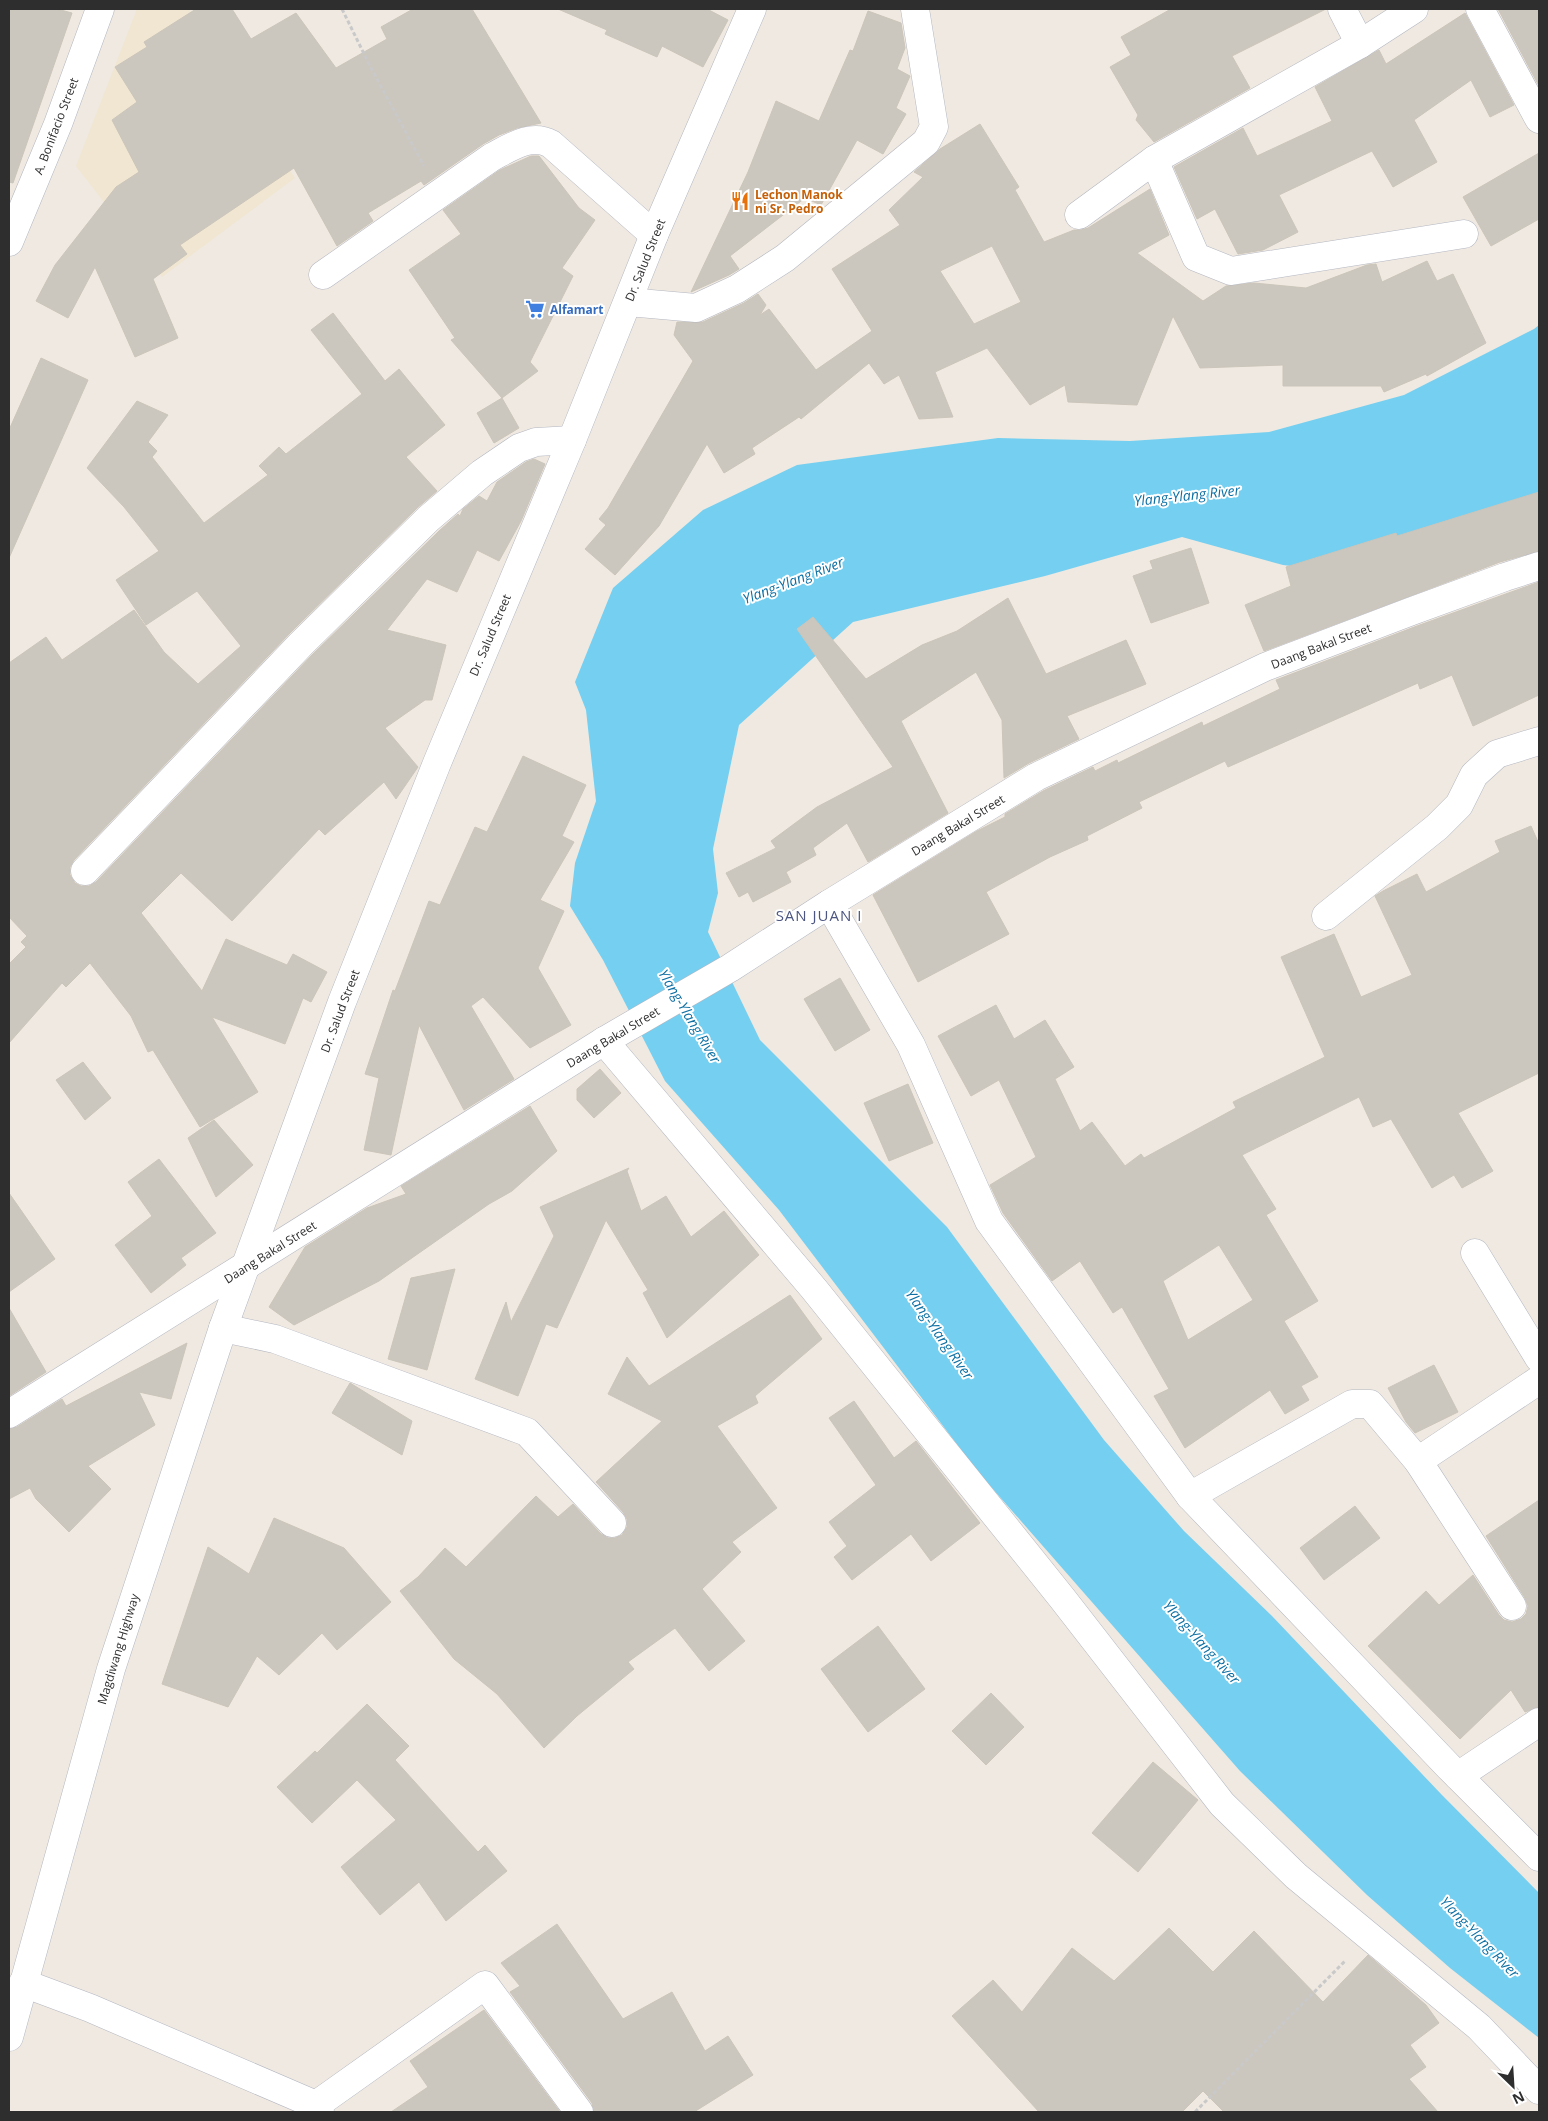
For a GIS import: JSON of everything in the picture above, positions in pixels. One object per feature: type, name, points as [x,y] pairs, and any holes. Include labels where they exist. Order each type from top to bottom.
[{"type":"street","name":"A. Bonifacio Street","points":[[9,242],[58,124],[100,9]]},
{"type":"street","name":"Dr. Salud Street","points":[[245,1267],[342,1002],[437,763],[572,440],[654,235],[752,9]]},
{"type":"street","points":[[628,302],[696,308],[737,289],[784,258],[926,142],[934,127],[915,9]]},
{"type":"street","points":[[1342,9],[1360,44]]},
{"type":"street","points":[[1078,215],[1154,160],[1360,44],[1414,9]]},
{"type":"street","points":[[1480,9],[1539,118]]},
{"type":"street","points":[[323,275],[492,157],[513,146],[533,140],[542,140],[573,162],[654,235]]},
{"type":"street","points":[[1154,160],[1196,257],[1231,271],[1464,234]]},
{"type":"street","points":[[85,871],[300,644],[428,518],[482,472],[519,448],[536,442],[572,440]]},
{"type":"street","name":"Daang Bakal Street","points":[[9,1414],[611,1037],[730,968],[829,904],[1036,777],[1265,667],[1505,576],[1539,566]]},
{"type":"street","points":[[1326,916],[1437,827],[1459,806],[1474,775],[1497,754],[1539,741]]},
{"type":"street","points":[[829,904],[911,1045],[989,1222],[1190,1496],[1458,1776],[1539,1857]]},
{"type":"street","points":[[611,1037],[1062,1598],[1222,1804],[1296,1876],[1479,2027],[1539,2090]]},
{"type":"street","points":[[1475,1253],[1539,1358]]},
{"type":"street","name":"Magdiwang Highway","points":[[9,2037],[111,1669],[223,1328],[245,1267]]},
{"type":"street","points":[[223,1328],[275,1339],[527,1432],[612,1523]]},
{"type":"street","points":[[1418,1462],[1539,1380]]},
{"type":"street","points":[[1190,1496],[1352,1404],[1370,1404],[1418,1462],[1512,1606]]},
{"type":"street","points":[[1458,1776],[1539,1722]]},
{"type":"street","points":[[23,1983],[90,2008],[318,2109],[485,1984],[578,2112]]},
{"type":"path","points":[[342,9],[369,64],[439,193]]},
{"type":"path","points":[[1195,2112],[1369,1937]]},
{"type":"shaded area","points":[[137,9],[189,9],[295,178],[162,277],[76,166]]},
{"type":"water","name":"Ylang-Ylang River","points":[[1539,325],[1539,493],[1299,567],[1283,565],[1182,537],[1045,576],[853,622],[739,725],[713,849],[718,893],[708,932],[760,1040],[947,1227],[1104,1440],[1184,1531],[1272,1616],[1441,1794],[1539,1893],[1539,2038],[1450,1968],[1367,1895],[1240,1771],[978,1472],[779,1210],[665,1081],[603,960],[570,906],[575,863],[596,801],[586,710],[575,682],[613,588],[703,510],[797,465],[998,438],[1130,441],[1269,432],[1404,395]]},
{"type":"building","points":[[9,9],[57,9],[72,13],[13,183],[9,182]]},
{"type":"building","points":[[196,9],[232,9],[251,39],[296,13],[336,68],[387,39],[381,27],[413,9],[472,9],[541,123],[517,128],[499,135],[424,185],[421,181],[368,213],[373,221],[337,246],[294,168],[180,245],[187,254],[153,279],[178,338],[135,357],[95,267],[68,318],[36,301],[55,265],[116,187],[139,172],[112,120],[137,102],[115,67],[147,47],[144,42]]},
{"type":"building","points":[[558,9],[707,9],[728,20],[703,67],[662,46],[657,57],[605,34],[607,30]]},
{"type":"building","points":[[1171,9],[1326,9],[1232,56],[1250,88],[1154,142],[1136,120],[1138,115],[1110,67],[1131,55],[1121,37]]},
{"type":"building","points":[[1498,9],[1539,9],[1539,86]]},
{"type":"building","points":[[868,11],[901,23],[905,48],[897,69],[910,76],[896,108],[906,114],[883,154],[857,140],[821,205],[805,198],[730,256],[739,269],[691,292],[748,172],[776,101],[819,121],[850,50],[853,51]]},
{"type":"building","points":[[1465,13],[1514,105],[1490,117],[1471,80],[1414,120],[1437,162],[1393,187],[1372,151],[1279,195],[1298,232],[1263,250],[1238,254],[1215,209],[1197,219],[1174,167],[1243,128],[1257,156],[1332,121],[1315,87],[1379,50],[1386,64]]},
{"type":"building","points":[[980,124],[1019,187],[1015,190],[1044,242],[1074,230],[1088,228],[1150,189],[1169,235],[1137,253],[1203,301],[1226,286],[1254,283],[1306,288],[1367,265],[1376,264],[1382,282],[1427,261],[1437,281],[1453,274],[1486,343],[1427,376],[1426,374],[1384,392],[1381,386],[1283,386],[1283,365],[1200,368],[1173,316],[1137,405],[1068,402],[1065,385],[1030,405],[987,348],[935,372],[953,417],[919,419],[899,375],[884,384],[869,363],[801,419],[799,417],[752,448],[755,454],[724,473],[707,444],[659,526],[615,575],[585,549],[606,525],[599,519],[608,508],[693,361],[674,335],[677,322],[703,322],[744,303],[758,294],[766,305],[760,315],[769,309],[816,370],[872,331],[832,269],[900,225],[889,210],[923,177],[914,172],[940,149]],"holes":[[[992,246],[1021,302],[974,324],[940,271]]]},
{"type":"building","points":[[1539,153],[1539,219],[1491,246],[1463,197]]},
{"type":"building","points":[[531,156],[539,156],[579,208],[595,220],[562,268],[573,276],[530,362],[538,371],[502,398],[451,340],[455,338],[409,270],[461,234],[443,210],[500,170]]},
{"type":"building","points":[[333,313],[385,381],[399,369],[445,425],[406,457],[437,491],[417,508],[290,633],[74,860],[70,867],[70,875],[75,883],[81,886],[89,886],[96,882],[312,655],[439,531],[458,514],[460,516],[463,509],[479,496],[487,501],[497,482],[526,462],[534,459],[545,464],[521,521],[499,561],[477,550],[457,592],[427,579],[387,630],[446,645],[432,700],[425,700],[385,728],[418,767],[396,799],[384,782],[325,835],[319,829],[232,921],[181,873],[141,913],[202,991],[226,939],[287,965],[293,954],[327,972],[311,1002],[303,998],[285,1044],[212,1017],[258,1092],[200,1127],[153,1050],[148,1052],[131,1016],[90,963],[66,987],[62,983],[9,1043],[9,964],[26,947],[21,942],[27,936],[9,917],[9,663],[46,637],[62,660],[134,610],[164,652],[198,684],[241,646],[197,591],[146,625],[116,580],[159,551],[124,507],[87,468],[137,401],[168,415],[148,442],[157,451],[152,457],[204,523],[268,475],[259,466],[279,447],[286,454],[362,394],[311,330]]},
{"type":"building","points":[[41,358],[88,380],[9,558],[9,430]]},
{"type":"building","points":[[502,398],[519,428],[494,443],[477,413]]},
{"type":"building","points":[[1539,492],[1539,551],[1500,562],[1264,651],[1245,605],[1291,586],[1286,567],[1396,533],[1397,536]]},
{"type":"building","points":[[1191,548],[1209,603],[1151,623],[1133,576],[1153,569],[1150,561]]},
{"type":"building","points":[[1539,582],[1539,695],[1473,726],[1452,675],[1420,689],[1418,683],[1228,767],[1225,761],[1139,802],[1142,808],[1087,836],[1088,840],[1050,857],[986,892],[1009,934],[918,982],[873,895],[977,831],[1005,817],[1005,814],[1043,791],[1093,767],[1095,771],[1117,760],[1118,763],[1202,722],[1203,726],[1280,689],[1276,680]]},
{"type":"building","points":[[1008,598],[1046,674],[1126,640],[1146,684],[1067,716],[1079,739],[1029,763],[1004,778],[1002,720],[976,672],[901,721],[948,813],[868,862],[847,823],[813,848],[816,855],[786,872],[791,882],[753,902],[748,892],[739,897],[726,873],[776,848],[771,841],[817,807],[893,767],[797,629],[813,617],[866,679],[922,645],[957,631]]},
{"type":"building","points":[[523,756],[586,785],[562,836],[574,842],[540,900],[564,911],[538,968],[571,1025],[530,1048],[483,997],[471,1006],[514,1079],[464,1110],[419,1025],[391,1155],[364,1150],[379,1078],[365,1074],[393,990],[395,991],[429,901],[440,905],[475,827],[487,832]]},
{"type":"building","points":[[1531,826],[1539,844],[1539,1073],[1458,1113],[1493,1171],[1462,1188],[1454,1175],[1432,1188],[1391,1119],[1373,1127],[1359,1097],[1242,1155],[1276,1209],[1266,1215],[1318,1301],[1284,1321],[1318,1377],[1301,1386],[1309,1400],[1285,1414],[1270,1390],[1185,1448],[1154,1396],[1169,1389],[1122,1307],[1113,1313],[1080,1261],[1052,1281],[1003,1213],[990,1185],[1036,1157],[999,1080],[971,1096],[938,1036],[996,1005],[1014,1039],[1045,1020],[1074,1067],[1055,1079],[1080,1131],[1092,1122],[1125,1166],[1141,1154],[1144,1158],[1236,1108],[1233,1102],[1325,1057],[1281,957],[1334,934],[1361,997],[1412,975],[1375,896],[1417,874],[1426,892],[1500,852],[1495,841]],"holes":[[[1219,1245],[1253,1300],[1188,1340],[1163,1281]]]},
{"type":"building","points":[[840,978],[870,1030],[835,1051],[804,999]]},
{"type":"building","points":[[83,1062],[111,1098],[85,1120],[56,1080]]},
{"type":"building","points":[[600,1069],[621,1093],[594,1118],[577,1100],[577,1089]]},
{"type":"building","points":[[908,1084],[933,1143],[889,1161],[864,1103]]},
{"type":"building","points":[[530,1106],[557,1151],[512,1191],[489,1204],[379,1281],[294,1325],[269,1307],[305,1247],[367,1208],[406,1194],[401,1186]]},
{"type":"building","points":[[214,1120],[253,1165],[216,1197],[188,1138]]},
{"type":"building","points":[[159,1159],[216,1233],[181,1258],[186,1265],[151,1293],[115,1245],[152,1216],[128,1182]]},
{"type":"building","points":[[629,1168],[627,1171],[641,1211],[666,1196],[691,1237],[724,1211],[759,1255],[667,1338],[643,1293],[648,1290],[606,1220],[557,1328],[546,1324],[518,1396],[475,1379],[506,1302],[511,1322],[554,1236],[540,1207]]},
{"type":"building","points":[[9,1193],[55,1259],[9,1292]]},
{"type":"building","points":[[455,1269],[427,1370],[388,1359],[411,1278]]},
{"type":"building","points":[[790,1295],[822,1339],[755,1396],[758,1403],[717,1426],[777,1508],[732,1542],[741,1552],[702,1589],[745,1641],[709,1671],[675,1628],[628,1662],[634,1669],[577,1716],[544,1748],[497,1694],[454,1659],[400,1591],[418,1577],[445,1548],[466,1567],[536,1496],[558,1517],[573,1504],[601,1534],[608,1538],[622,1535],[627,1527],[627,1519],[596,1482],[662,1421],[608,1394],[627,1357],[649,1386]]},
{"type":"building","points":[[9,1308],[46,1372],[9,1396]]},
{"type":"building","points":[[187,1343],[171,1399],[139,1392],[155,1425],[88,1466],[111,1489],[69,1532],[36,1499],[30,1488],[9,1499],[9,1429],[17,1427],[62,1399],[66,1406]]},
{"type":"building","points":[[1434,1365],[1458,1412],[1415,1433],[1406,1422],[1388,1388]]},
{"type":"building","points":[[350,1383],[412,1421],[402,1455],[332,1413]]},
{"type":"building","points":[[854,1401],[894,1458],[916,1441],[980,1523],[931,1561],[911,1534],[852,1580],[834,1557],[847,1546],[829,1522],[876,1485],[829,1418]]},
{"type":"building","points":[[1539,1500],[1539,1707],[1525,1712],[1511,1690],[1460,1739],[1368,1646],[1426,1591],[1439,1605],[1473,1575],[1504,1620],[1512,1622],[1521,1619],[1526,1614],[1528,1606],[1525,1598],[1486,1536]]},
{"type":"building","points":[[1355,1506],[1380,1538],[1324,1580],[1300,1548]]},
{"type":"building","points":[[274,1518],[344,1548],[391,1602],[337,1650],[322,1633],[279,1675],[257,1656],[228,1707],[162,1684],[208,1547],[249,1574]]},
{"type":"building","points":[[878,1626],[925,1689],[868,1732],[821,1669]]},
{"type":"building","points":[[991,1693],[1024,1727],[986,1765],[952,1731]]},
{"type":"building","points":[[367,1704],[409,1746],[395,1760],[478,1852],[485,1845],[507,1871],[446,1921],[419,1882],[380,1915],[341,1867],[396,1820],[357,1780],[312,1823],[277,1787],[315,1751],[317,1753]]},
{"type":"building","points":[[1153,1762],[1198,1800],[1138,1872],[1092,1833]]},
{"type":"building","points":[[557,1924],[623,2019],[672,1992],[705,2051],[728,2036],[753,2075],[694,2112],[594,2112],[592,2103],[510,1992],[520,1986],[501,1963]]},
{"type":"building","points":[[1169,1928],[1213,1972],[1254,1931],[1323,2002],[1368,1955],[1426,2005],[1439,2023],[1410,2045],[1426,2067],[1409,2079],[1438,2112],[1224,2112],[1203,2091],[1182,2112],[1039,2112],[952,2016],[993,1980],[1022,2012],[1072,1948],[1114,1981]]},
{"type":"building","points":[[484,2010],[560,2112],[391,2112],[428,2087],[410,2061]]},
{"type":"place","name":"Lechon Manok ni Sr. Pedro","points":[[740,201]]},
{"type":"place","name":"Alfamart","points":[[535,309]]},
{"type":"district","name":"SAN JUAN I","points":[[819,915]]}]
